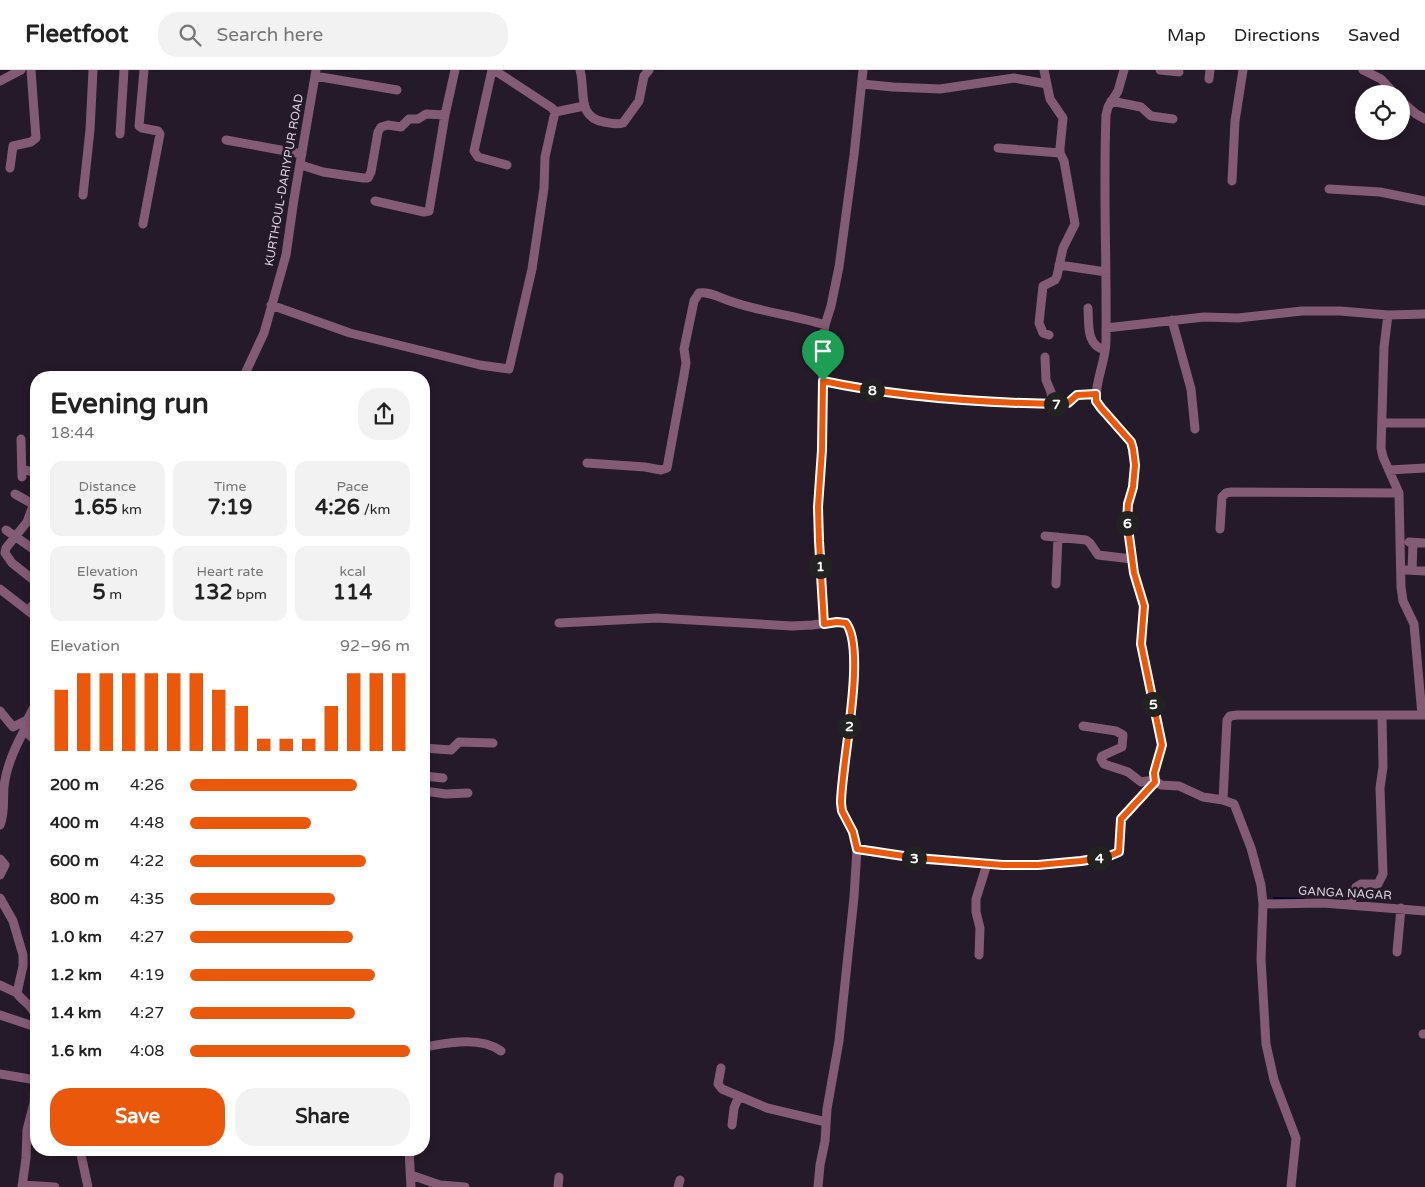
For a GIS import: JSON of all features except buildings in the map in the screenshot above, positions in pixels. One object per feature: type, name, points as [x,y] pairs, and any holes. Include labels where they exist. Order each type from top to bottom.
[{"type":"street","points":[[0,81],[21,70]]},
{"type":"street","points":[[10,168],[13,146],[32,142],[36,138],[31,70]]},
{"type":"street","points":[[83,195],[90,130],[93,70]]},
{"type":"street","points":[[120,134],[124,70]]},
{"type":"street","points":[[143,224],[160,134],[158,131],[139,126],[144,70]]},
{"type":"street","points":[[375,202],[428,212],[455,70]]},
{"type":"street","points":[[507,165],[478,157],[474,152],[493,70],[552,108],[555,112]]},
{"type":"street","points":[[580,70],[584,106],[587,112],[593,119],[619,124],[624,124],[639,101],[644,76],[649,70]]},
{"type":"street","points":[[824,624],[818,507],[822,450],[823,381],[821,355],[825,325],[839,267],[863,70]]},
{"type":"street","points":[[1044,70],[1050,99],[1063,118],[1060,153],[1064,161],[1075,224],[1063,248],[1055,280],[1043,286],[1040,323],[1042,333],[1050,335]]},
{"type":"street","points":[[857,849],[917,858],[987,864],[1030,865],[1071,862],[1114,854],[1120,849],[1121,819],[1155,781],[1154,773],[1162,745],[1141,644],[1144,606],[1134,573],[1127,521],[1135,465],[1133,449],[1131,442],[1096,401],[1105,350],[1106,328],[1104,169],[1106,115],[1118,91],[1124,70]]},
{"type":"street","points":[[1160,70],[1179,72]]},
{"type":"street","points":[[1232,181],[1235,121],[1243,70]]},
{"type":"street","points":[[1363,70],[1381,79],[1387,85]]},
{"type":"street","points":[[316,73],[397,90]]},
{"type":"street","name":"KURTHOUL-DARIYPUR ROAD","points":[[246,371],[259,346],[288,245],[316,73]]},
{"type":"street","points":[[862,84],[940,89],[1014,78],[1047,84]]},
{"type":"street","points":[[1111,102],[1141,107],[1151,116],[1173,119]]},
{"type":"street","points":[[555,112],[584,106]]},
{"type":"street","points":[[1410,109],[1425,119]]},
{"type":"street","points":[[271,305],[350,333],[480,365],[509,369],[533,263],[544,188],[545,157],[555,112]]},
{"type":"street","points":[[301,166],[323,172],[368,178],[371,174],[378,132],[381,127],[388,125],[401,127],[408,120],[420,119],[426,114],[445,115]]},
{"type":"street","points":[[226,140],[302,154]]},
{"type":"street","points":[[998,148],[1060,153]]},
{"type":"street","points":[[1329,189],[1380,192],[1425,201]]},
{"type":"street","points":[[1059,265],[1106,272]]},
{"type":"street","points":[[587,463],[645,466],[661,470],[667,468],[686,363],[684,349],[694,301],[700,293],[709,293],[736,303],[825,325]]},
{"type":"street","points":[[1088,308],[1089,331],[1092,342],[1096,347],[1105,350]]},
{"type":"street","points":[[1106,328],[1204,317],[1238,318],[1302,311],[1425,314]]},
{"type":"street","points":[[1223,800],[1227,720],[1230,716],[1423,714],[1414,624],[1403,601],[1399,493],[1381,448],[1384,347],[1388,314]]},
{"type":"street","points":[[1172,320],[1191,389],[1195,429]]},
{"type":"street","points":[[1045,358],[1046,380],[1051,392],[1052,404]]},
{"type":"street","points":[[823,381],[936,399],[1052,404],[1068,403],[1077,395],[1096,394]]},
{"type":"street","points":[[1382,423],[1425,424]]},
{"type":"street","points":[[21,439],[22,473],[30,473]]},
{"type":"street","points":[[1389,470],[1425,468]]},
{"type":"street","points":[[1220,529],[1222,497],[1231,492],[1399,493]]},
{"type":"street","points":[[15,494],[30,503]]},
{"type":"street","points":[[30,514],[27,522],[5,550],[12,563],[30,577]]},
{"type":"street","points":[[6,530],[30,547]]},
{"type":"street","points":[[1045,536],[1086,540],[1090,542],[1095,554],[1132,559]]},
{"type":"street","points":[[1056,584],[1058,537]]},
{"type":"street","points":[[1401,542],[1425,543]]},
{"type":"street","points":[[1412,570],[1413,543]]},
{"type":"street","points":[[1401,569],[1425,571]]},
{"type":"street","points":[[0,588],[28,611],[30,608]]},
{"type":"street","points":[[559,623],[657,618],[773,625],[846,623],[851,634],[854,680],[841,803],[842,811],[853,832],[857,849],[854,898],[839,1041],[829,1094],[818,1187]]},
{"type":"street","points":[[0,711],[13,727],[25,725]]},
{"type":"street","points":[[1351,902],[1356,886],[1361,884],[1378,884],[1383,874],[1380,788],[1383,767],[1382,714]]},
{"type":"street","points":[[0,826],[3,816],[4,787],[7,772],[30,715]]},
{"type":"street","points":[[25,725],[27,733],[30,736]]},
{"type":"street","points":[[1083,726],[1116,731],[1123,735],[1122,747],[1102,756],[1101,759],[1104,764],[1128,772],[1140,782],[1155,781],[1160,785],[1179,786],[1204,798],[1223,800],[1234,804],[1236,807],[1251,848],[1261,885],[1263,904],[1261,959],[1266,1044],[1274,1080],[1296,1138],[1292,1187]]},
{"type":"street","points":[[430,748],[451,750],[459,742],[493,743]]},
{"type":"street","points":[[430,777],[443,778]]},
{"type":"street","points":[[430,792],[446,794],[468,793]]},
{"type":"street","points":[[0,859],[5,865],[0,875]]},
{"type":"street","points":[[979,956],[980,928],[976,912],[976,899],[987,864]]},
{"type":"street","points":[[0,898],[13,921],[23,954],[23,966],[18,993]]},
{"type":"street","name":"GANGA NAGAR","points":[[1263,904],[1351,902],[1425,911]]},
{"type":"street","points":[[1397,952],[1400,908]]},
{"type":"street","points":[[0,986],[18,993],[30,1006]]},
{"type":"street","points":[[0,1015],[30,1025]]},
{"type":"street","points":[[430,1046],[448,1043],[485,1044],[501,1051]]},
{"type":"street","points":[[721,1068],[718,1081],[720,1087],[768,1108],[826,1122]]},
{"type":"street","points":[[0,1074],[30,1079]]},
{"type":"street","points":[[732,1125],[734,1108],[739,1096]]},
{"type":"street","points":[[30,1121],[22,1186],[55,1187]]},
{"type":"street","points":[[81,1156],[88,1187]]},
{"type":"street","points":[[409,1156],[411,1187]]},
{"type":"street","points":[[411,1175],[440,1185],[465,1187]]},
{"type":"street","points":[[558,1187],[559,1177]]},
{"type":"waterway","points":[[1274,898],[1304,899]]},
{"type":"route","points":[[823,381],[936,399],[1033,404],[1064,404],[1077,395],[1096,394],[1096,401],[1101,408],[1131,442],[1135,465],[1127,521],[1134,573],[1142,594],[1144,606],[1141,644],[1162,745],[1154,773],[1155,782],[1121,819],[1119,852],[1107,857],[1081,861],[1038,865],[1003,865],[917,858],[857,849],[853,832],[842,811],[841,803],[854,680],[851,634],[846,623],[824,624],[818,507],[822,450],[823,381]]}]
